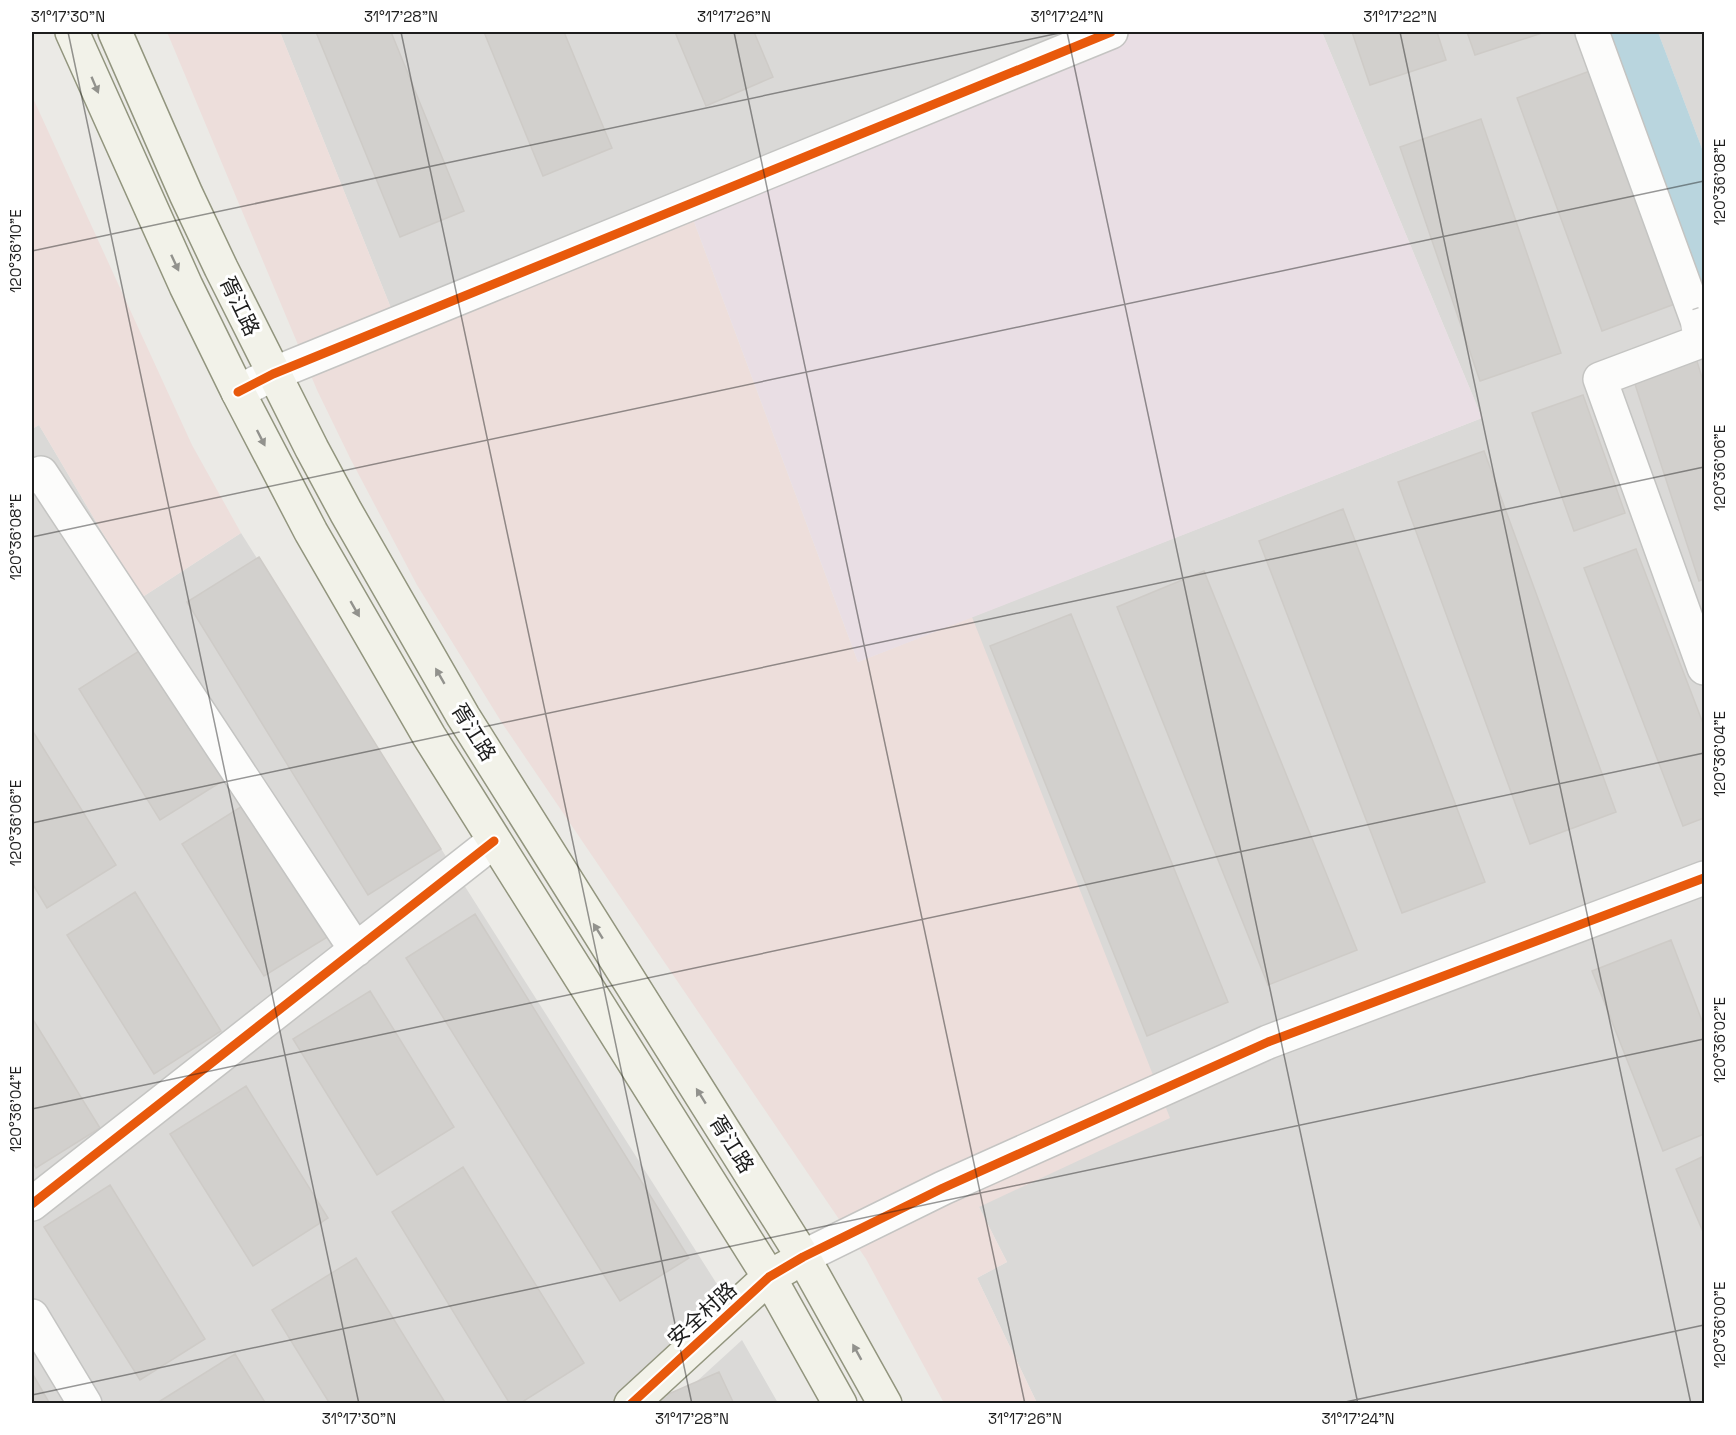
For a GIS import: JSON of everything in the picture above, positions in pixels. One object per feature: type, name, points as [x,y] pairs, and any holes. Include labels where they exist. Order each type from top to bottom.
[{"type":"main road","name":"胥江路","points":[[72,32],[151,211],[238,392],[311,532],[429,736],[769,1277],[840,1404]]},
{"type":"main road","name":"胥江路","points":[[115,32],[186,194],[273,374],[346,512],[463,716],[803,1257],[885,1404]]},
{"type":"main road","name":"安全村路","points":[[631,1404],[769,1277],[803,1257]]},
{"type":"street","points":[[238,392],[273,374],[1111,32]]},
{"type":"street","points":[[1592,32],[1703,334],[1600,379],[1704,668]]},
{"type":"street","points":[[32,477],[41,473],[356,950]]},
{"type":"street","points":[[32,1204],[494,841]]},
{"type":"street","points":[[803,1257],[943,1188],[1268,1042],[1704,878]]},
{"type":"street","points":[[32,1316],[85,1404]]},
{"type":"shaded area","points":[[167,32],[280,32],[393,313],[683,192],[858,662],[972,617],[1170,1118],[979,1207],[1007,1262],[977,1278],[1037,1403],[944,1403],[866,1259],[502,723],[417,585],[317,390]]},
{"type":"shaded area","points":[[280,32],[1068,32],[393,313]]},
{"type":"shaded area","points":[[1068,32],[1322,32],[1482,418],[858,662],[683,192]]},
{"type":"shaded area","points":[[1322,32],[1605,32],[1704,303],[1704,1403],[1037,1403],[977,1278],[1007,1262],[979,1207],[972,617],[1482,418]]},
{"type":"shaded area","points":[[1658,32],[1704,32],[1704,154]]},
{"type":"shaded area","points":[[32,96],[192,445],[241,533],[141,598],[39,425],[32,429]]},
{"type":"shaded area","points":[[39,425],[141,598],[241,533],[727,1300],[612,1403],[32,1404],[32,429]]},
{"type":"shaded area","points":[[742,1340],[778,1403],[672,1404]]},
{"type":"water","points":[[1605,32],[1658,32],[1704,154],[1704,303]]},
{"type":"building","points":[[316,32],[391,32],[464,211],[400,237]]},
{"type":"building","points":[[484,32],[564,32],[612,148],[543,176]]},
{"type":"building","points":[[675,32],[754,32],[773,77],[706,106]]},
{"type":"building","points":[[1352,32],[1437,32],[1446,60],[1370,85]]},
{"type":"building","points":[[1467,32],[1545,32],[1475,55]]},
{"type":"building","points":[[1598,68],[1683,301],[1602,331],[1517,98]]},
{"type":"building","points":[[1481,119],[1561,353],[1480,381],[1400,147]]},
{"type":"building","points":[[1696,358],[1704,384],[1704,579],[1699,581],[1633,378]]},
{"type":"building","points":[[1583,395],[1625,513],[1574,531],[1532,413]]},
{"type":"building","points":[[1484,451],[1616,812],[1530,844],[1398,482]]},
{"type":"building","points":[[1343,509],[1485,882],[1402,913],[1259,541]]},
{"type":"building","points":[[1636,549],[1704,726],[1704,818],[1683,826],[1584,568]]},
{"type":"building","points":[[259,557],[441,849],[368,895],[187,602]]},
{"type":"building","points":[[1204,571],[1357,950],[1268,985],[1117,607]]},
{"type":"building","points":[[1071,614],[1228,1002],[1147,1036],[990,646]]},
{"type":"building","points":[[147,646],[229,777],[160,820],[79,689]]},
{"type":"building","points":[[32,730],[116,865],[47,908],[32,883]]},
{"type":"building","points":[[247,803],[329,936],[264,976],[182,844]]},
{"type":"building","points":[[135,892],[221,1031],[154,1074],[67,935]]},
{"type":"building","points":[[475,914],[689,1258],[620,1301],[406,958]]},
{"type":"building","points":[[1671,940],[1704,1026],[1704,1134],[1663,1151],[1592,971]]},
{"type":"building","points":[[370,991],[454,1127],[377,1175],[293,1039]]},
{"type":"building","points":[[32,1018],[100,1128],[36,1168],[32,1161]]},
{"type":"building","points":[[246,1086],[328,1218],[253,1266],[170,1134]]},
{"type":"building","points":[[1704,1156],[1704,1234],[1676,1169]]},
{"type":"building","points":[[463,1167],[584,1363],[519,1404],[510,1404],[392,1212]]},
{"type":"building","points":[[110,1185],[205,1339],[140,1380],[44,1227]]},
{"type":"building","points":[[356,1258],[446,1404],[330,1404],[272,1310]]},
{"type":"building","points":[[235,1354],[266,1404],[157,1403]]},
{"type":"building","points":[[719,1372],[734,1404],[650,1404],[650,1402]]},
{"type":"building","points":[[32,1373],[50,1404],[32,1404]]},
{"type":"cycle path","points":[[238,392],[273,374],[1111,32]]},
{"type":"cycle path","points":[[32,1204],[494,841]]},
{"type":"cycle path","points":[[631,1404],[769,1277],[803,1257],[943,1188],[1268,1042],[1704,878]]}]
